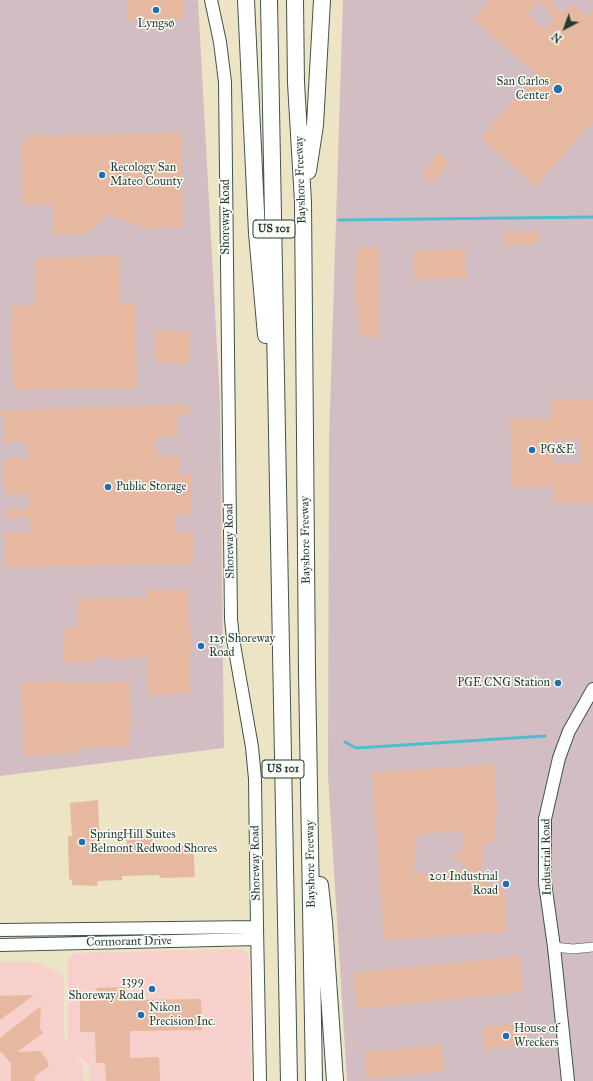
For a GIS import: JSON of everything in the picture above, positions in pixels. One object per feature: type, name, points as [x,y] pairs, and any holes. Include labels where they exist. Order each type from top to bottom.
[{"type":"highway","points":[[246,0],[257,233],[278,458]]},
{"type":"highway","name":"US 101","points":[[270,0],[289,1081]]},
{"type":"highway","name":"Bayshore Freeway","points":[[295,0],[296,83],[303,202],[314,1081]]},
{"type":"highway","points":[[303,202],[315,125],[322,0]]},
{"type":"highway","points":[[310,792],[324,922],[335,1081]]},
{"type":"street","name":"Shoreway Road","points":[[210,0],[220,42],[225,82],[231,619],[233,639],[252,747],[255,779],[260,1081]]},
{"type":"street","name":"Industrial Road","points":[[568,1081],[554,947],[545,883],[545,819],[559,758],[569,731],[593,689]]},
{"type":"street","name":"Cormorant Drive","points":[[0,930],[257,933]]},
{"type":"street","name":"Cormorant Drive","points":[[0,945],[257,933]]},
{"type":"street","points":[[554,947],[573,949],[593,947]]},
{"type":"shaded area","points":[[0,0],[198,0],[220,402],[224,748],[0,776]]},
{"type":"shaded area","points":[[343,0],[593,0],[593,1081],[347,1081],[328,775],[329,439]]},
{"type":"shaded area","points":[[242,949],[246,952],[249,958],[251,1081],[89,1081],[89,1066],[73,1050],[83,1065],[84,1081],[0,1081],[0,962],[36,962],[64,976],[64,1037],[68,1043],[68,960],[72,955],[77,953]]},
{"type":"building","name":"Lyngsø","points":[[128,0],[183,0],[184,19],[128,20]]},
{"type":"building","name":"San Carlos Center","points":[[490,0],[539,0],[550,0],[560,13],[563,10],[566,12],[572,4],[586,17],[593,9],[593,121],[536,186],[481,138],[536,74],[473,19]],"holes":[[[539,0],[554,19],[545,30],[527,14]]]},
{"type":"building","name":"Recology San Mateo County","points":[[181,133],[183,227],[146,228],[108,215],[88,233],[54,234],[53,205],[23,205],[22,144],[30,136]]},
{"type":"building","points":[[439,153],[450,162],[432,183],[422,174]]},
{"type":"building","points":[[504,232],[539,232],[540,243],[525,243],[525,245],[505,246]]},
{"type":"building","points":[[358,248],[379,248],[380,337],[360,337],[359,307],[356,307],[355,265],[358,265]]},
{"type":"building","points":[[465,249],[465,278],[414,279],[413,250]]},
{"type":"building","points":[[119,256],[120,304],[135,303],[137,388],[13,390],[11,306],[36,305],[35,258]]},
{"type":"building","points":[[155,331],[189,331],[189,363],[156,363]]},
{"type":"building","name":"PG&E","points":[[552,399],[593,399],[593,503],[554,504],[553,486],[512,487],[510,418],[552,418]],"holes":[[[580,439],[581,462],[554,463],[553,440]]]},
{"type":"building","points":[[189,405],[190,414],[178,414],[178,436],[155,437],[157,456],[179,456],[180,474],[192,474],[192,514],[176,514],[175,517],[177,533],[194,533],[193,564],[6,567],[5,533],[29,532],[29,517],[5,518],[5,509],[29,509],[28,494],[5,494],[3,459],[28,458],[27,442],[3,443],[5,417],[1,418],[0,410]]},
{"type":"building","points":[[145,590],[188,590],[189,631],[191,631],[191,652],[189,652],[190,694],[147,694],[147,657],[109,659],[109,657],[93,657],[93,662],[64,662],[64,629],[78,628],[77,599],[145,598]]},
{"type":"building","points":[[65,681],[65,683],[129,681],[132,724],[129,724],[130,746],[77,748],[77,753],[24,755],[21,682]]},
{"type":"building","points":[[494,764],[497,809],[494,842],[484,844],[481,876],[497,887],[504,887],[507,932],[384,940],[372,773]],"holes":[[[464,831],[461,851],[452,856],[470,870],[413,874],[417,834]]]},
{"type":"building","name":"SpringHill Suites Belmont Redwood Shores","points":[[98,800],[100,846],[127,846],[126,835],[152,836],[152,845],[193,846],[195,877],[159,878],[160,875],[122,876],[122,880],[98,881],[97,886],[72,885],[72,880],[69,879],[68,836],[72,836],[70,803]]},
{"type":"building","points":[[520,956],[523,992],[357,1009],[353,973]]},
{"type":"building","name":"Nikon Precision Inc.","points":[[127,987],[127,1000],[201,999],[202,1030],[130,1031],[130,1058],[159,1057],[160,1081],[106,1081],[105,1063],[96,1063],[95,1032],[80,1032],[80,1001],[97,1001],[97,988]]},
{"type":"building","points":[[34,995],[0,1020],[0,996]]},
{"type":"building","points":[[41,1006],[40,1028],[43,1033],[17,1052],[40,1051],[47,1060],[49,1066],[35,1076],[35,1081],[11,1081],[11,1063],[0,1051],[0,1038]]},
{"type":"building","name":"House of Wreckers","points":[[526,1022],[529,1045],[485,1050],[482,1027]]},
{"type":"building","points":[[441,1045],[444,1071],[366,1079],[364,1052]]},
{"type":"waterway","points":[[339,220],[593,217]]},
{"type":"waterway","points":[[345,742],[356,748],[545,736]]},
{"type":"place","name":"Lyngsø","points":[[156,10]]},
{"type":"place","name":"San Carlos Center","points":[[558,89]]},
{"type":"place","name":"Recology San Mateo County","points":[[102,175]]},
{"type":"place","name":"PG&E","points":[[532,450]]},
{"type":"place","name":"Public Storage","points":[[108,487]]},
{"type":"place","name":"125 Shoreway Road","points":[[201,646]]},
{"type":"place","name":"PGE CNG Station","points":[[558,683]]},
{"type":"place","name":"SpringHill Suites Belmont Redwood Shores","points":[[82,842]]},
{"type":"place","name":"201 Industrial Road","points":[[506,884]]},
{"type":"place","name":"1399 Shoreway Road","points":[[152,989]]},
{"type":"place","name":"Nikon Precision Inc.","points":[[141,1015]]},
{"type":"place","name":"House of Wreckers","points":[[506,1036]]}]
